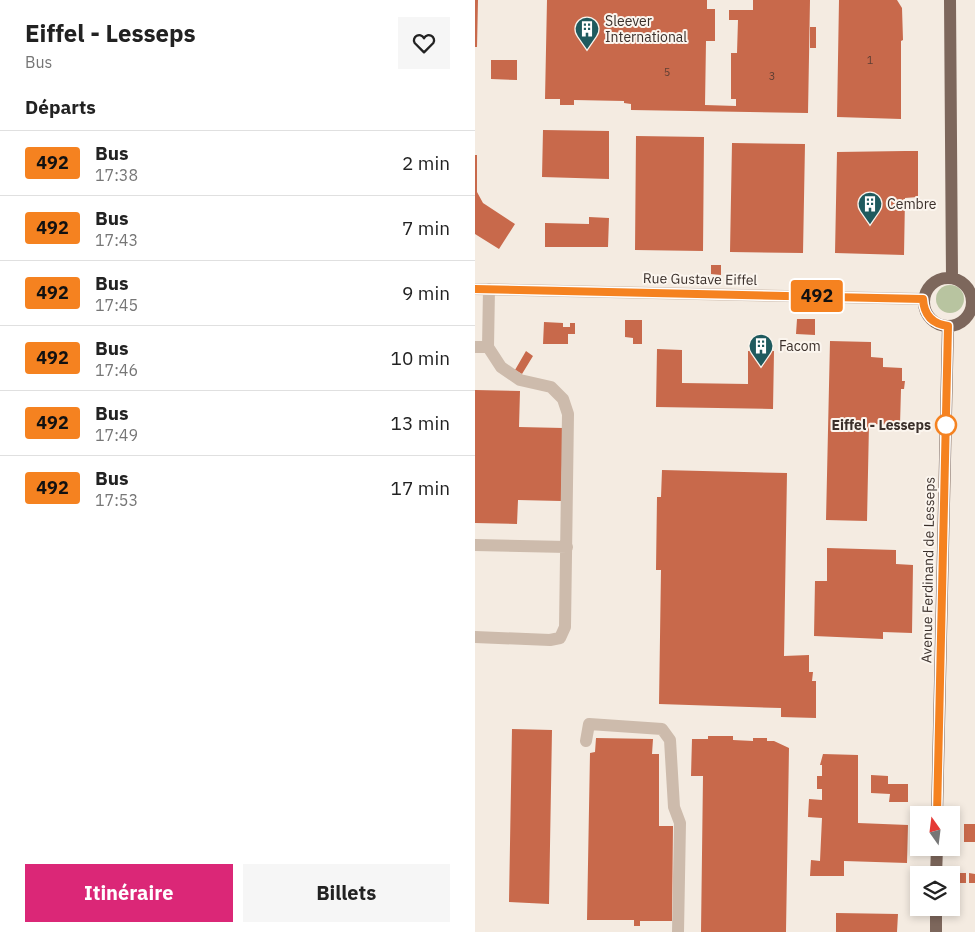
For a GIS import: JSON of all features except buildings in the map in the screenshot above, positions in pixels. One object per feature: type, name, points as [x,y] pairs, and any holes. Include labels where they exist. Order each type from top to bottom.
[{"type":"main road","points":[[950,0],[952,278]]},
{"type":"main road","points":[[945,277],[952,278],[965,284],[974,304],[962,322],[948,326],[935,323],[930,318],[923,299],[933,282],[945,277]]},
{"type":"main road","name":"Avenue Ferdinand de Lesseps","points":[[937,806],[948,326]]},
{"type":"main road","points":[[936,916],[936,932]]},
{"type":"street","name":"Rue Gustave Eiffel","points":[[475,289],[923,299]]},
{"type":"street","points":[[475,637],[550,640],[560,638],[565,627],[568,414],[563,399],[551,387],[520,380],[501,367],[481,347],[489,289]]},
{"type":"street","points":[[475,545],[567,547]]},
{"type":"street","points":[[586,741],[589,724],[662,729],[670,740],[674,807],[680,823],[678,932]]},
{"type":"green space","points":[[950,285],[960,289],[964,299],[960,309],[950,313],[940,309],[936,299],[940,289]]},
{"type":"bus line","name":"492","points":[[475,289],[923,299],[926,313],[930,318],[935,323],[948,326],[937,806]]},
{"type":"place","name":"Sleever International","points":[[587,50]]},
{"type":"place","name":"Cembre","points":[[870,225]]},
{"type":"place","name":"Facom","points":[[761,367]]},
{"type":"place","name":"Eiffel - Lesseps","points":[[946,425]]}]
